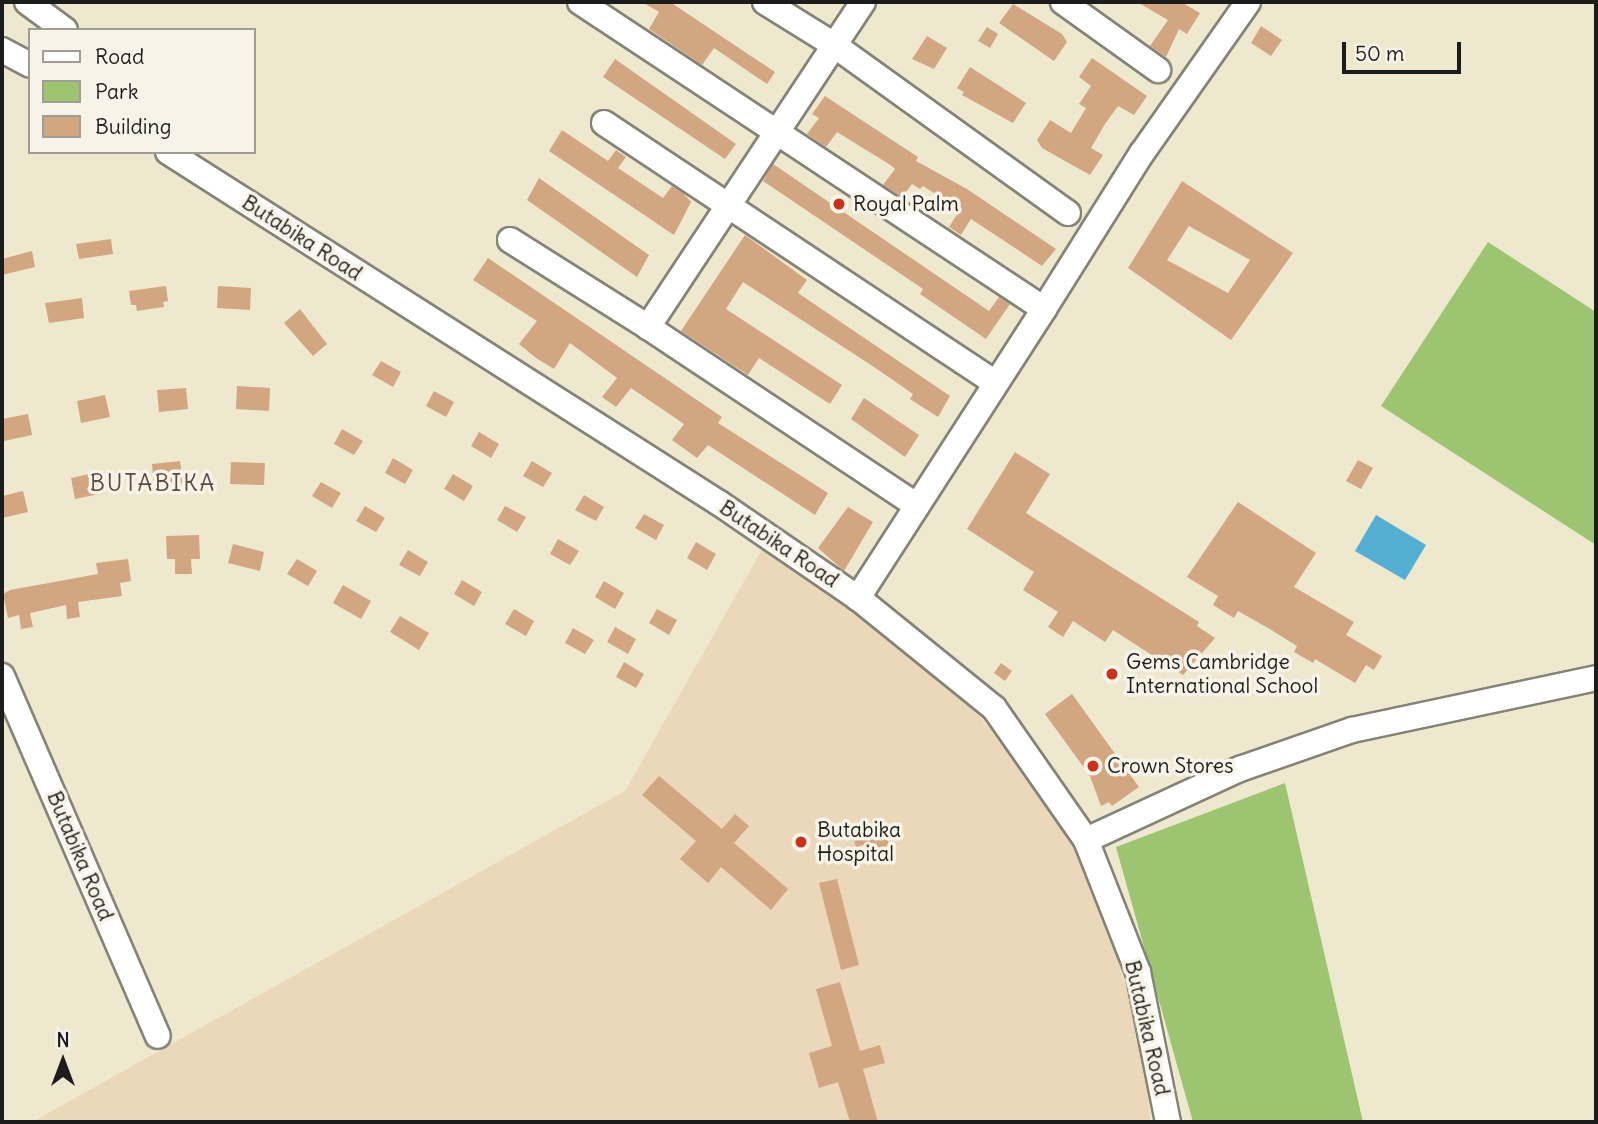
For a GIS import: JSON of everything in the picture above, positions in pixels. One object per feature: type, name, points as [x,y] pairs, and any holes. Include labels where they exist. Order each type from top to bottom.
[{"type":"street","points":[[27,2],[62,28]]},
{"type":"street","points":[[580,2],[1044,309]]},
{"type":"street","points":[[765,2],[834,45],[1068,213]]},
{"type":"street","points":[[648,327],[863,2]]},
{"type":"street","points":[[1063,2],[1158,70]]},
{"type":"street","points":[[858,598],[1142,153],[1248,2]]},
{"type":"street","points":[[2,50],[28,64]]},
{"type":"street","points":[[604,123],[996,383]]},
{"type":"street","name":"Butabika Road","points":[[171,154],[719,503],[858,598],[994,708],[1086,840],[1138,972],[1168,1122]]},
{"type":"street","points":[[510,240],[648,327],[917,506]]},
{"type":"street","name":"Butabika Road","points":[[2,676],[158,1036]]},
{"type":"street","points":[[1086,840],[1240,769],[1352,730],[1596,678]]},
{"type":"shaded area","name":"Butabika Hospital","points":[[763,548],[918,654],[968,703],[1038,787],[1099,894],[1145,1055],[1150,1122],[32,1122],[625,791]]},
{"type":"green space","points":[[1488,242],[1596,312],[1596,545],[1381,406]]},
{"type":"green space","points":[[1285,783],[1363,1122],[1193,1122],[1116,847]]},
{"type":"water","points":[[1376,515],[1426,545],[1405,580],[1355,551]]},
{"type":"building","points":[[642,2],[670,2],[775,72],[767,84],[714,48],[702,65],[649,29],[659,12]]},
{"type":"building","points":[[1137,2],[1181,2],[1200,13],[1187,34],[1179,29],[1166,57],[1150,46],[1168,20]]},
{"type":"building","points":[[1013,4],[1062,34],[1067,42],[1054,61],[999,23]]},
{"type":"building","points":[[1261,26],[1282,40],[1271,56],[1251,43]]},
{"type":"building","points":[[987,27],[998,34],[990,48],[978,41]]},
{"type":"building","points":[[927,36],[947,48],[934,69],[912,59]]},
{"type":"building","points":[[1092,58],[1147,96],[1134,115],[1118,106],[1105,124],[1091,148],[1103,155],[1090,175],[1042,148],[1037,140],[1050,120],[1071,133],[1086,108],[1079,104],[1091,86],[1079,77]]},
{"type":"building","points":[[615,59],[736,144],[725,159],[603,77]]},
{"type":"building","points":[[970,67],[1026,103],[1013,123],[962,95],[964,92],[957,88]]},
{"type":"building","points":[[825,96],[918,157],[916,161],[967,189],[1056,249],[1042,266],[971,219],[961,235],[949,227],[960,210],[923,186],[920,189],[912,184],[902,197],[883,185],[895,169],[892,166],[837,132],[826,147],[807,134],[819,118],[812,114]]},
{"type":"building","points":[[562,130],[608,161],[616,150],[626,157],[618,168],[663,198],[672,186],[684,194],[691,202],[674,235],[549,151]]},
{"type":"building","points":[[773,164],[989,311],[999,297],[1010,304],[986,339],[920,294],[923,289],[763,181]]},
{"type":"building","points":[[539,178],[649,255],[637,277],[527,200]]},
{"type":"building","points":[[1182,181],[1293,253],[1231,340],[1128,268]],"holes":[[[1189,226],[1250,260],[1228,293],[1167,260]]]},
{"type":"building","points":[[745,235],[807,280],[798,293],[950,396],[938,417],[910,399],[913,394],[874,367],[743,282],[726,309],[842,385],[830,404],[759,358],[748,375],[681,331]]},
{"type":"building","points":[[111,239],[113,254],[79,259],[76,244]]},
{"type":"building","points":[[32,251],[35,267],[2,275],[2,259]]},
{"type":"building","points":[[488,258],[722,417],[718,423],[828,493],[815,515],[708,445],[697,458],[672,440],[684,424],[631,388],[616,407],[602,397],[617,378],[570,343],[554,369],[536,358],[519,344],[537,321],[473,280]]},
{"type":"building","points":[[166,286],[168,301],[163,302],[164,307],[137,311],[136,305],[131,305],[129,291]]},
{"type":"building","points":[[218,286],[251,288],[250,310],[217,308]]},
{"type":"building","points":[[82,298],[84,318],[49,323],[45,303]]},
{"type":"building","points":[[300,309],[327,344],[313,356],[284,323]]},
{"type":"building","points":[[381,361],[401,372],[393,387],[372,375]]},
{"type":"building","points":[[237,386],[270,388],[269,411],[236,409]]},
{"type":"building","points":[[186,388],[188,409],[159,412],[157,390]]},
{"type":"building","points":[[434,391],[454,402],[446,417],[426,406]]},
{"type":"building","points":[[105,395],[110,417],[81,423],[77,401]]},
{"type":"building","points":[[864,398],[919,435],[905,457],[851,419]]},
{"type":"building","points":[[28,414],[32,435],[4,441],[2,419]]},
{"type":"building","points":[[342,429],[363,441],[354,455],[334,444]]},
{"type":"building","points":[[479,432],[499,444],[491,458],[471,446]]},
{"type":"building","points":[[1015,452],[1050,474],[1026,513],[1199,622],[1197,626],[1215,638],[1183,675],[1113,630],[1105,642],[1073,621],[1063,637],[1048,627],[1058,612],[1023,590],[1034,572],[967,529]]},
{"type":"building","points":[[393,458],[413,470],[405,484],[385,473]]},
{"type":"building","points":[[1358,460],[1373,468],[1361,489],[1346,481]]},
{"type":"building","points":[[180,461],[183,483],[154,486],[152,464]]},
{"type":"building","points":[[532,461],[552,473],[543,487],[523,476]]},
{"type":"building","points":[[231,462],[265,463],[264,485],[230,484]]},
{"type":"building","points":[[99,472],[104,493],[75,499],[71,478]]},
{"type":"building","points":[[453,474],[473,486],[464,501],[444,489]]},
{"type":"building","points":[[321,482],[341,493],[332,508],[312,496]]},
{"type":"building","points":[[23,491],[28,512],[2,518],[2,496]]},
{"type":"building","points":[[584,495],[604,507],[596,521],[575,510]]},
{"type":"building","points":[[1238,502],[1316,553],[1294,587],[1354,622],[1346,635],[1382,656],[1374,670],[1366,665],[1355,683],[1315,659],[1313,663],[1294,652],[1297,646],[1268,628],[1238,611],[1234,618],[1213,605],[1218,596],[1187,577]]},
{"type":"building","points":[[365,506],[385,518],[376,532],[356,521]]},
{"type":"building","points":[[505,506],[526,517],[517,532],[497,520]]},
{"type":"building","points":[[848,507],[873,522],[844,571],[818,548]]},
{"type":"building","points":[[644,514],[664,525],[656,540],[635,528]]},
{"type":"building","points":[[199,535],[200,559],[191,559],[192,574],[175,574],[175,559],[167,559],[166,536]]},
{"type":"building","points":[[558,539],[579,551],[570,565],[550,554]]},
{"type":"building","points":[[696,542],[716,554],[707,570],[687,558]]},
{"type":"building","points":[[233,544],[264,552],[260,571],[228,563]]},
{"type":"building","points":[[408,550],[428,562],[420,576],[399,565]]},
{"type":"building","points":[[128,559],[131,581],[120,583],[122,596],[78,602],[80,617],[67,619],[66,605],[30,613],[33,627],[21,629],[19,615],[8,618],[3,594],[10,590],[98,574],[96,563]]},
{"type":"building","points":[[297,559],[317,571],[308,586],[287,574]]},
{"type":"building","points":[[462,580],[482,592],[474,606],[454,594]]},
{"type":"building","points":[[604,581],[624,593],[615,609],[595,597]]},
{"type":"building","points":[[343,585],[371,601],[361,619],[333,603]]},
{"type":"building","points":[[514,609],[534,621],[526,636],[505,624]]},
{"type":"building","points":[[657,609],[677,620],[669,635],[649,623]]},
{"type":"building","points":[[400,616],[429,633],[419,650],[390,632]]},
{"type":"building","points":[[615,627],[636,639],[628,654],[607,642]]},
{"type":"building","points":[[573,628],[594,640],[585,654],[565,643]]},
{"type":"building","points":[[624,662],[644,674],[636,688],[616,677]]},
{"type":"building","points":[[1001,663],[1012,671],[1005,681],[994,673]]},
{"type":"building","points":[[1072,694],[1139,787],[1112,806],[1109,802],[1101,806],[1090,776],[1045,714]]},
{"type":"building","points":[[659,776],[722,829],[735,814],[749,826],[734,843],[788,889],[771,910],[721,867],[708,883],[680,859],[696,841],[642,795]]},
{"type":"building","points":[[881,818],[892,854],[871,860],[866,844],[856,847],[852,833]]},
{"type":"building","points":[[837,879],[859,965],[841,970],[819,883]]},
{"type":"building","points":[[840,982],[860,1051],[880,1045],[885,1063],[863,1069],[878,1122],[850,1122],[838,1082],[819,1088],[809,1053],[832,1046],[816,989]]},
{"type":"place","name":"Royal Palm","points":[[839,204]]},
{"type":"place","name":"Gems Cambridge International School","points":[[1112,674]]},
{"type":"place","name":"Crown Stores","points":[[1093,766]]},
{"type":"place","name":"Butabika Hospital","points":[[801,842]]},
{"type":"district","name":"BUTABIKA","points":[[153,483]]}]
